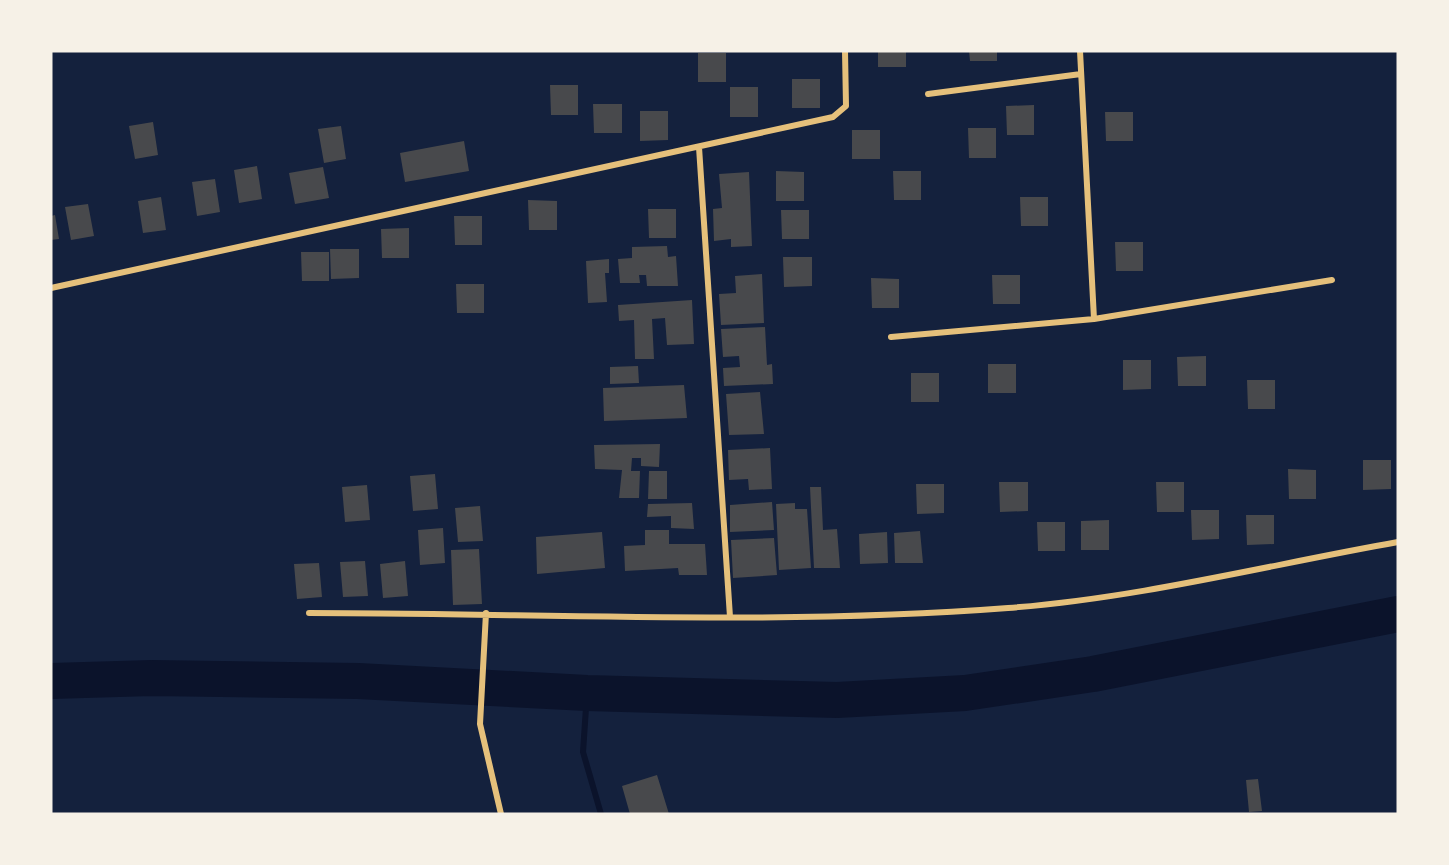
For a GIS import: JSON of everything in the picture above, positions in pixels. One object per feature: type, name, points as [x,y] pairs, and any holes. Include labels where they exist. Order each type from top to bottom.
[{"type":"street","points":[[51,288],[833,117],[846,106],[845,51]]},
{"type":"street","points":[[1080,51],[1094,319]]},
{"type":"street","points":[[928,94],[1081,74]]},
{"type":"street","points":[[699,147],[730,617]]},
{"type":"street","points":[[891,337],[1094,319],[1332,280]]},
{"type":"street","points":[[309,613],[730,617],[885,615],[1008,608],[1095,599],[1180,586],[1398,542]]},
{"type":"street","points":[[486,613],[480,724],[501,814]]},
{"type":"building","points":[[878,51],[906,51],[906,67],[878,67]]},
{"type":"building","points":[[969,51],[997,51],[997,61],[970,61]]},
{"type":"building","points":[[698,53],[726,53],[726,82],[698,82]]},
{"type":"building","points":[[792,79],[820,79],[820,108],[792,108]]},
{"type":"building","points":[[550,85],[578,85],[578,115],[551,115]]},
{"type":"building","points":[[730,87],[758,87],[758,117],[730,117]]},
{"type":"building","points":[[593,104],[622,104],[622,133],[594,133]]},
{"type":"building","points":[[1034,105],[1034,135],[1007,135],[1006,106]]},
{"type":"building","points":[[640,111],[668,111],[668,140],[640,141]]},
{"type":"building","points":[[1105,112],[1133,112],[1133,141],[1106,141]]},
{"type":"building","points":[[153,122],[158,155],[135,159],[129,126]]},
{"type":"building","points":[[341,126],[346,159],[324,163],[318,129]]},
{"type":"building","points":[[968,128],[996,128],[996,158],[969,158]]},
{"type":"building","points":[[852,130],[880,130],[880,159],[852,159]]},
{"type":"building","points":[[464,141],[469,171],[405,182],[400,153]]},
{"type":"building","points":[[257,166],[262,199],[239,203],[234,170]]},
{"type":"building","points":[[323,167],[329,198],[295,204],[289,173]]},
{"type":"building","points":[[776,171],[804,172],[804,201],[776,201]]},
{"type":"building","points":[[893,171],[921,171],[921,200],[894,200]]},
{"type":"building","points":[[749,172],[752,246],[731,247],[731,239],[714,241],[713,209],[722,208],[719,174]]},
{"type":"building","points":[[215,179],[220,212],[197,216],[192,182]]},
{"type":"building","points":[[161,197],[166,230],[143,233],[138,201]]},
{"type":"building","points":[[1020,197],[1048,197],[1048,226],[1021,226]]},
{"type":"building","points":[[528,200],[557,201],[557,230],[529,230]]},
{"type":"building","points":[[88,204],[94,236],[71,240],[65,207]]},
{"type":"building","points":[[648,209],[676,209],[676,238],[649,238]]},
{"type":"building","points":[[781,210],[809,210],[809,239],[782,239]]},
{"type":"building","points":[[55,215],[59,239],[51,240],[51,216]]},
{"type":"building","points":[[454,216],[482,216],[482,245],[455,245]]},
{"type":"building","points":[[409,228],[409,258],[382,258],[381,229]]},
{"type":"building","points":[[1115,242],[1143,242],[1143,271],[1116,271]]},
{"type":"building","points":[[667,246],[668,257],[676,256],[678,286],[647,286],[646,275],[639,275],[640,283],[620,283],[618,259],[632,258],[632,247]]},
{"type":"building","points":[[330,249],[359,249],[359,278],[331,279]]},
{"type":"building","points":[[301,252],[329,252],[329,281],[302,281]]},
{"type":"building","points":[[783,257],[812,257],[812,286],[784,287]]},
{"type":"building","points":[[609,259],[609,273],[605,273],[607,302],[588,303],[586,261]]},
{"type":"building","points":[[762,274],[764,323],[721,325],[719,294],[736,293],[735,276]]},
{"type":"building","points":[[992,275],[1020,275],[1020,304],[993,304]]},
{"type":"building","points":[[871,278],[899,279],[899,308],[872,308]]},
{"type":"building","points":[[456,284],[484,284],[484,313],[457,313]]},
{"type":"building","points":[[692,300],[694,344],[667,345],[665,318],[652,319],[654,359],[635,359],[634,320],[619,321],[618,305]]},
{"type":"building","points":[[765,327],[767,365],[772,364],[773,384],[724,386],[723,368],[740,367],[739,356],[723,357],[721,329]]},
{"type":"building","points":[[1206,356],[1206,386],[1178,386],[1177,357]]},
{"type":"building","points":[[1123,360],[1151,360],[1151,389],[1123,390]]},
{"type":"building","points":[[988,364],[1016,364],[1016,393],[988,393]]},
{"type":"building","points":[[638,366],[639,383],[610,384],[610,367]]},
{"type":"building","points":[[911,373],[939,373],[939,402],[911,402]]},
{"type":"building","points":[[1247,380],[1275,380],[1275,409],[1248,409]]},
{"type":"building","points":[[684,385],[687,418],[604,421],[603,388]]},
{"type":"building","points":[[760,392],[764,434],[729,435],[726,394]]},
{"type":"building","points":[[660,444],[659,467],[641,466],[641,458],[632,458],[631,471],[640,471],[639,498],[619,498],[622,470],[595,469],[594,445]]},
{"type":"building","points":[[770,448],[772,489],[749,490],[748,479],[729,480],[728,450]]},
{"type":"building","points":[[1363,460],[1391,460],[1391,489],[1363,490]]},
{"type":"building","points":[[1288,469],[1316,470],[1316,499],[1289,499]]},
{"type":"building","points":[[649,471],[667,471],[667,499],[648,499]]},
{"type":"building","points":[[435,474],[438,509],[413,511],[410,476]]},
{"type":"building","points":[[999,482],[1028,482],[1028,511],[1000,512]]},
{"type":"building","points":[[1156,482],[1184,482],[1184,512],[1157,512]]},
{"type":"building","points":[[916,484],[944,484],[944,513],[917,514]]},
{"type":"building","points":[[367,485],[370,520],[345,522],[342,487]]},
{"type":"building","points":[[810,487],[821,487],[823,530],[837,529],[840,568],[814,568]]},
{"type":"building","points":[[772,502],[774,530],[730,532],[730,505]]},
{"type":"building","points":[[692,503],[694,529],[671,528],[671,516],[647,517],[648,504]]},
{"type":"building","points":[[795,503],[795,509],[807,509],[811,568],[779,570],[776,504]]},
{"type":"building","points":[[480,506],[483,541],[458,542],[455,508]]},
{"type":"building","points":[[1191,510],[1219,510],[1219,539],[1192,540]]},
{"type":"building","points":[[1246,515],[1274,515],[1274,544],[1247,545]]},
{"type":"building","points":[[1109,520],[1109,550],[1081,550],[1081,521]]},
{"type":"building","points":[[1037,522],[1065,522],[1065,551],[1038,551]]},
{"type":"building","points":[[443,528],[445,563],[420,565],[418,530]]},
{"type":"building","points":[[645,530],[669,530],[669,544],[705,544],[707,575],[679,575],[678,568],[625,571],[624,546],[645,545]]},
{"type":"building","points":[[920,531],[923,563],[895,563],[894,533]]},
{"type":"building","points":[[602,532],[605,568],[537,574],[536,537]]},
{"type":"building","points":[[887,532],[888,563],[860,564],[859,534]]},
{"type":"building","points":[[774,538],[777,575],[733,578],[731,540]]},
{"type":"building","points":[[479,549],[482,604],[453,605],[451,550]]},
{"type":"building","points":[[365,561],[368,596],[343,597],[340,562]]},
{"type":"building","points":[[405,561],[408,596],[383,598],[380,564]]},
{"type":"building","points":[[319,563],[322,597],[297,599],[294,564]]},
{"type":"building","points":[[657,775],[669,814],[630,814],[622,786]]},
{"type":"building","points":[[1258,779],[1262,811],[1249,812],[1246,780]]},
{"type":"waterway","points":[[51,681],[152,678],[358,681],[587,693],[837,700],[965,693],[1093,674],[1398,614]]},
{"type":"waterway","points":[[587,693],[583,752],[601,814]]}]
